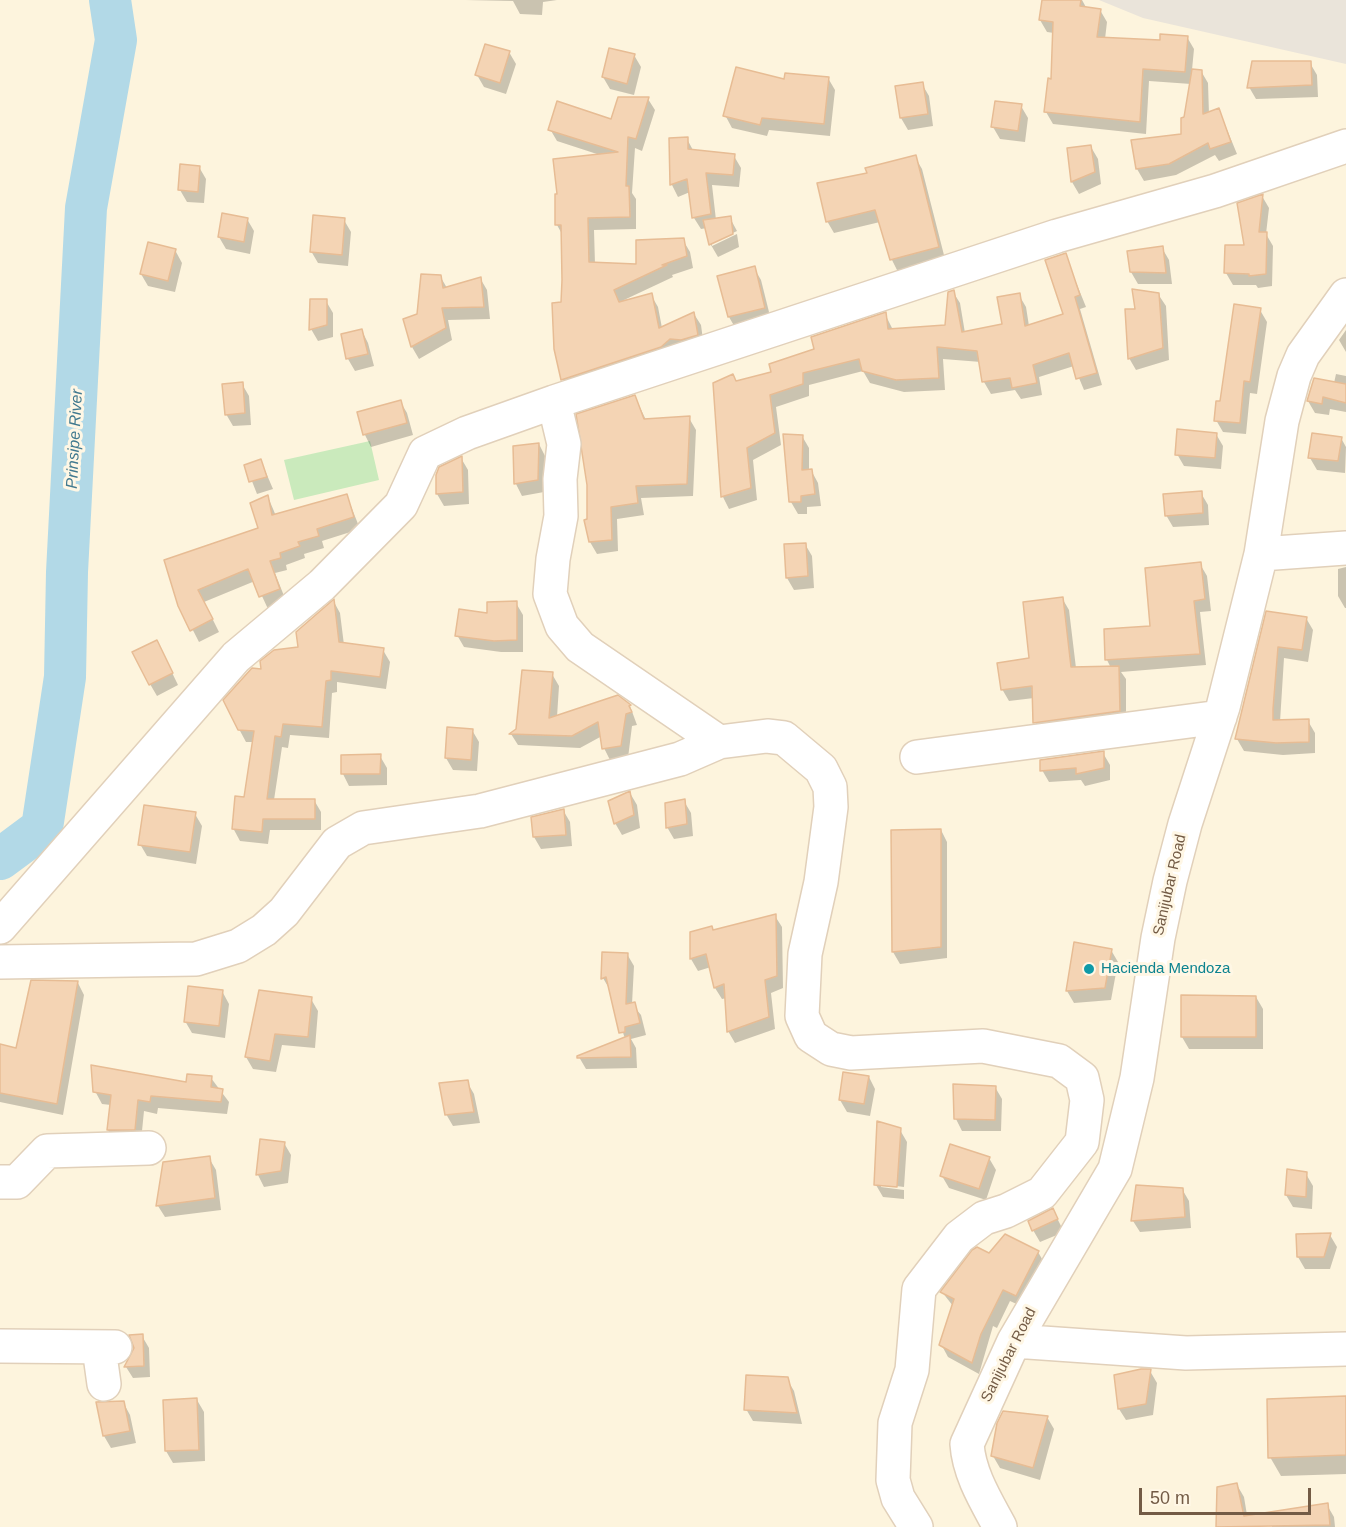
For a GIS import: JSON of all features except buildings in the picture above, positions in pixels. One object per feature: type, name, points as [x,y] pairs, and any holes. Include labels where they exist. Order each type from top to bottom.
[{"type":"street","points":[[0,927],[236,657],[322,585],[401,505],[424,453],[467,433],[554,402],[1058,236],[1215,191],[1346,146]]},
{"type":"street","name":"Sanijubar Road","points":[[1000,1527],[974,1476],[968,1460],[968,1444],[1014,1341],[1115,1169],[1137,1078],[1158,938],[1170,881],[1185,824],[1220,717],[1262,554],[1282,422],[1294,376],[1303,356],[1346,296]]},
{"type":"street","points":[[554,402],[564,444],[560,480],[561,516],[553,559],[550,594],[562,626],[580,647],[719,742]]},
{"type":"street","points":[[1262,554],[1346,548]]},
{"type":"street","points":[[917,757],[1220,717]]},
{"type":"street","points":[[0,962],[196,959],[228,950],[264,930],[284,912],[337,843],[363,828],[480,811],[681,759],[719,742],[767,736],[784,738],[821,769],[830,787],[831,807],[821,882],[805,954],[802,1016],[811,1036],[831,1049],[851,1053],[983,1046],[1059,1061],[1082,1077],[1088,1100],[1082,1142],[1042,1192],[1006,1211],[984,1218],[959,1238],[919,1289],[912,1370],[895,1423],[892,1480],[898,1498],[916,1527]]},
{"type":"street","points":[[0,1182],[16,1182],[47,1151],[149,1148]]},
{"type":"street","points":[[1014,1341],[1186,1353],[1346,1349]]},
{"type":"street","points":[[0,1346],[107,1347],[104,1384]]},
{"type":"shaded area","points":[[1099,0],[1346,0],[1346,64],[1143,18]]},
{"type":"green space","points":[[370,441],[379,480],[294,500],[284,460]]},
{"type":"waterway","name":"Prinsipe River","points":[[0,859],[42,828],[65,677],[67,572],[86,208],[116,40],[110,0]]},
{"type":"place","name":"Hacienda Mendoza","points":[[1089,969]]}]
